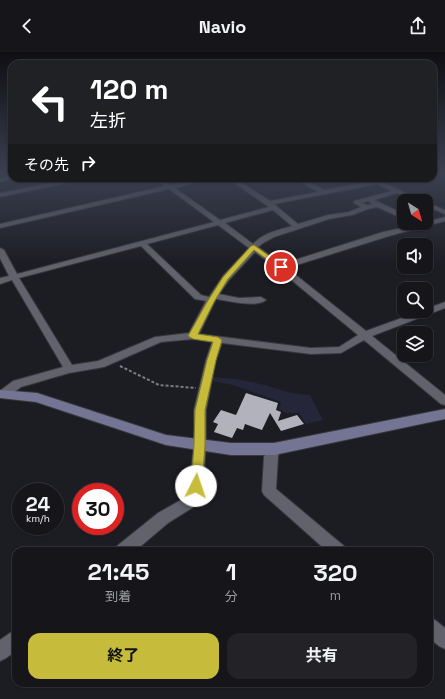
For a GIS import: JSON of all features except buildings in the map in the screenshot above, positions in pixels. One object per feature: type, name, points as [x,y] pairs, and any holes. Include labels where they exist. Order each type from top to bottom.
[{"type":"street","points":[[0,226],[95,204]]},
{"type":"street","points":[[194,204],[281,267],[445,401]]},
{"type":"street","points":[[0,281],[219,222],[275,204]]},
{"type":"street","points":[[360,204],[366,207]]},
{"type":"street","points":[[271,205],[297,227]]},
{"type":"street","points":[[193,336],[213,298],[226,278],[260,241],[271,234],[328,217],[350,214],[366,207],[378,205],[397,214]]},
{"type":"street","points":[[433,207],[445,212]]},
{"type":"street","points":[[433,221],[445,219]]},
{"type":"street","points":[[281,267],[399,230]]},
{"type":"street","points":[[142,242],[198,296],[239,300],[261,300]]},
{"type":"street","points":[[0,250],[14,277],[69,368]]},
{"type":"street","points":[[2,394],[17,384],[69,368],[100,364],[159,339],[193,336],[311,351],[341,350],[366,335],[445,305]]},
{"type":"street","points":[[128,547],[163,518],[195,500],[200,445],[200,410],[218,340]]},
{"type":"street","points":[[2,394],[36,398],[166,440],[231,449],[274,449],[445,414]]},
{"type":"street","points":[[274,449],[271,457],[269,491],[333,547]]},
{"type":"street","points":[[433,630],[445,640]]},
{"type":"street","points":[[0,652],[12,642]]},
{"type":"path","points":[[109,360],[159,385],[205,388]]},
{"type":"shaded area","points":[[211,377],[237,379],[265,385],[291,393],[310,395],[323,420],[306,424],[299,413],[286,413],[279,409],[281,402],[233,385],[212,381]]},
{"type":"route","points":[[196,486],[200,445],[200,410],[211,360],[218,340],[193,336],[210,302],[226,278],[254,247],[281,267]]}]
